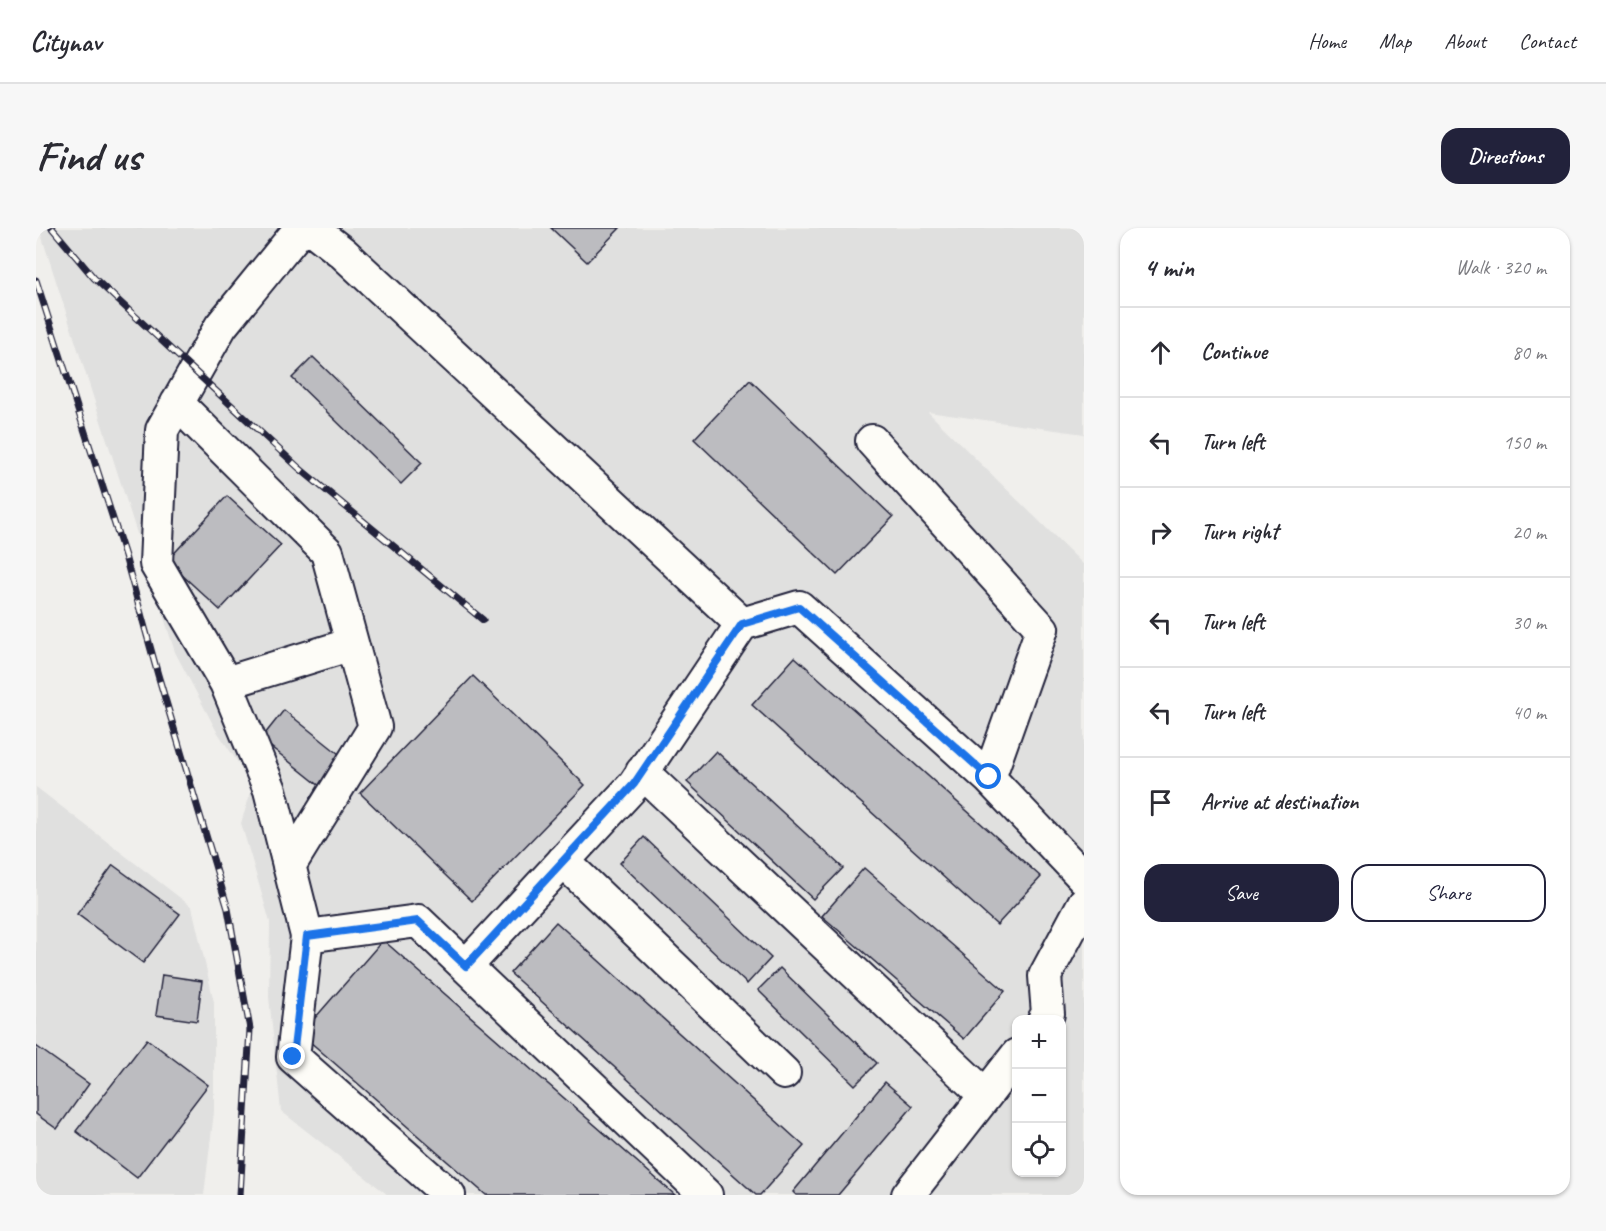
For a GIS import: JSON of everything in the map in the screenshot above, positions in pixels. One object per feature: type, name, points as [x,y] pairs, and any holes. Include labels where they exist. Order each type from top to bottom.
[{"type":"lane","points":[[301,228],[221,326],[162,430],[156,564],[226,683],[270,790],[307,936],[293,1057],[449,1195]]},
{"type":"lane","points":[[311,228],[343,253],[742,624]]},
{"type":"lane","points":[[177,404],[327,552],[375,727],[289,866]]},
{"type":"lane","points":[[872,441],[1042,629],[989,777]]},
{"type":"lane","points":[[466,966],[634,784],[742,624],[799,607],[989,777],[1084,878]]},
{"type":"lane","points":[[226,683],[352,644]]},
{"type":"lane","points":[[642,772],[985,1095]]},
{"type":"lane","points":[[563,861],[784,1073]]},
{"type":"lane","points":[[1047,1015],[1046,976],[1084,903]]},
{"type":"lane","points":[[307,936],[418,921],[706,1195]]},
{"type":"lane","points":[[908,1195],[1012,1061]]},
{"type":"shaded area","points":[[39,228],[1084,228],[1084,434],[928,412],[1084,565],[1084,1195],[388,1195],[281,1111],[269,997],[270,922],[241,823],[253,785],[216,730],[175,652]]},
{"type":"shaded area","points":[[36,787],[192,907],[214,1002],[214,1112],[204,1195],[36,1195]]},
{"type":"building","points":[[551,228],[620,228],[587,262]]},
{"type":"building","points":[[313,357],[422,463],[401,484],[292,378]]},
{"type":"building","points":[[750,380],[893,517],[837,575],[694,439]]},
{"type":"building","points":[[227,496],[281,545],[220,610],[167,561]]},
{"type":"building","points":[[795,657],[1041,877],[997,925],[752,705]]},
{"type":"building","points":[[473,676],[585,785],[472,901],[360,793]]},
{"type":"building","points":[[284,710],[349,762],[326,791],[261,739]]},
{"type":"building","points":[[716,751],[843,868],[813,899],[687,782]]},
{"type":"building","points":[[644,837],[771,958],[747,984],[620,863]]},
{"type":"building","points":[[113,865],[180,914],[143,963],[77,914]]},
{"type":"building","points":[[864,868],[1005,991],[964,1039],[822,916]]},
{"type":"building","points":[[556,922],[804,1146],[760,1195],[756,1195],[510,973]]},
{"type":"building","points":[[383,940],[675,1195],[486,1195],[301,1034]]},
{"type":"building","points":[[780,968],[877,1063],[855,1085],[758,990]]},
{"type":"building","points":[[162,975],[202,981],[197,1021],[156,1015]]},
{"type":"building","points":[[147,1039],[208,1085],[137,1178],[76,1131]]},
{"type":"building","points":[[36,1046],[89,1084],[57,1129],[36,1114]]},
{"type":"building","points":[[885,1082],[913,1106],[838,1195],[796,1195],[793,1192]]},
{"type":"railway","points":[[52,228],[94,278],[299,468],[483,620]]},
{"type":"railway","points":[[36,280],[125,556],[228,909],[250,1029],[240,1195]]},
{"type":"route","points":[[293,1057],[307,936],[418,921],[466,966],[634,784],[742,624],[799,607],[989,777]]}]
